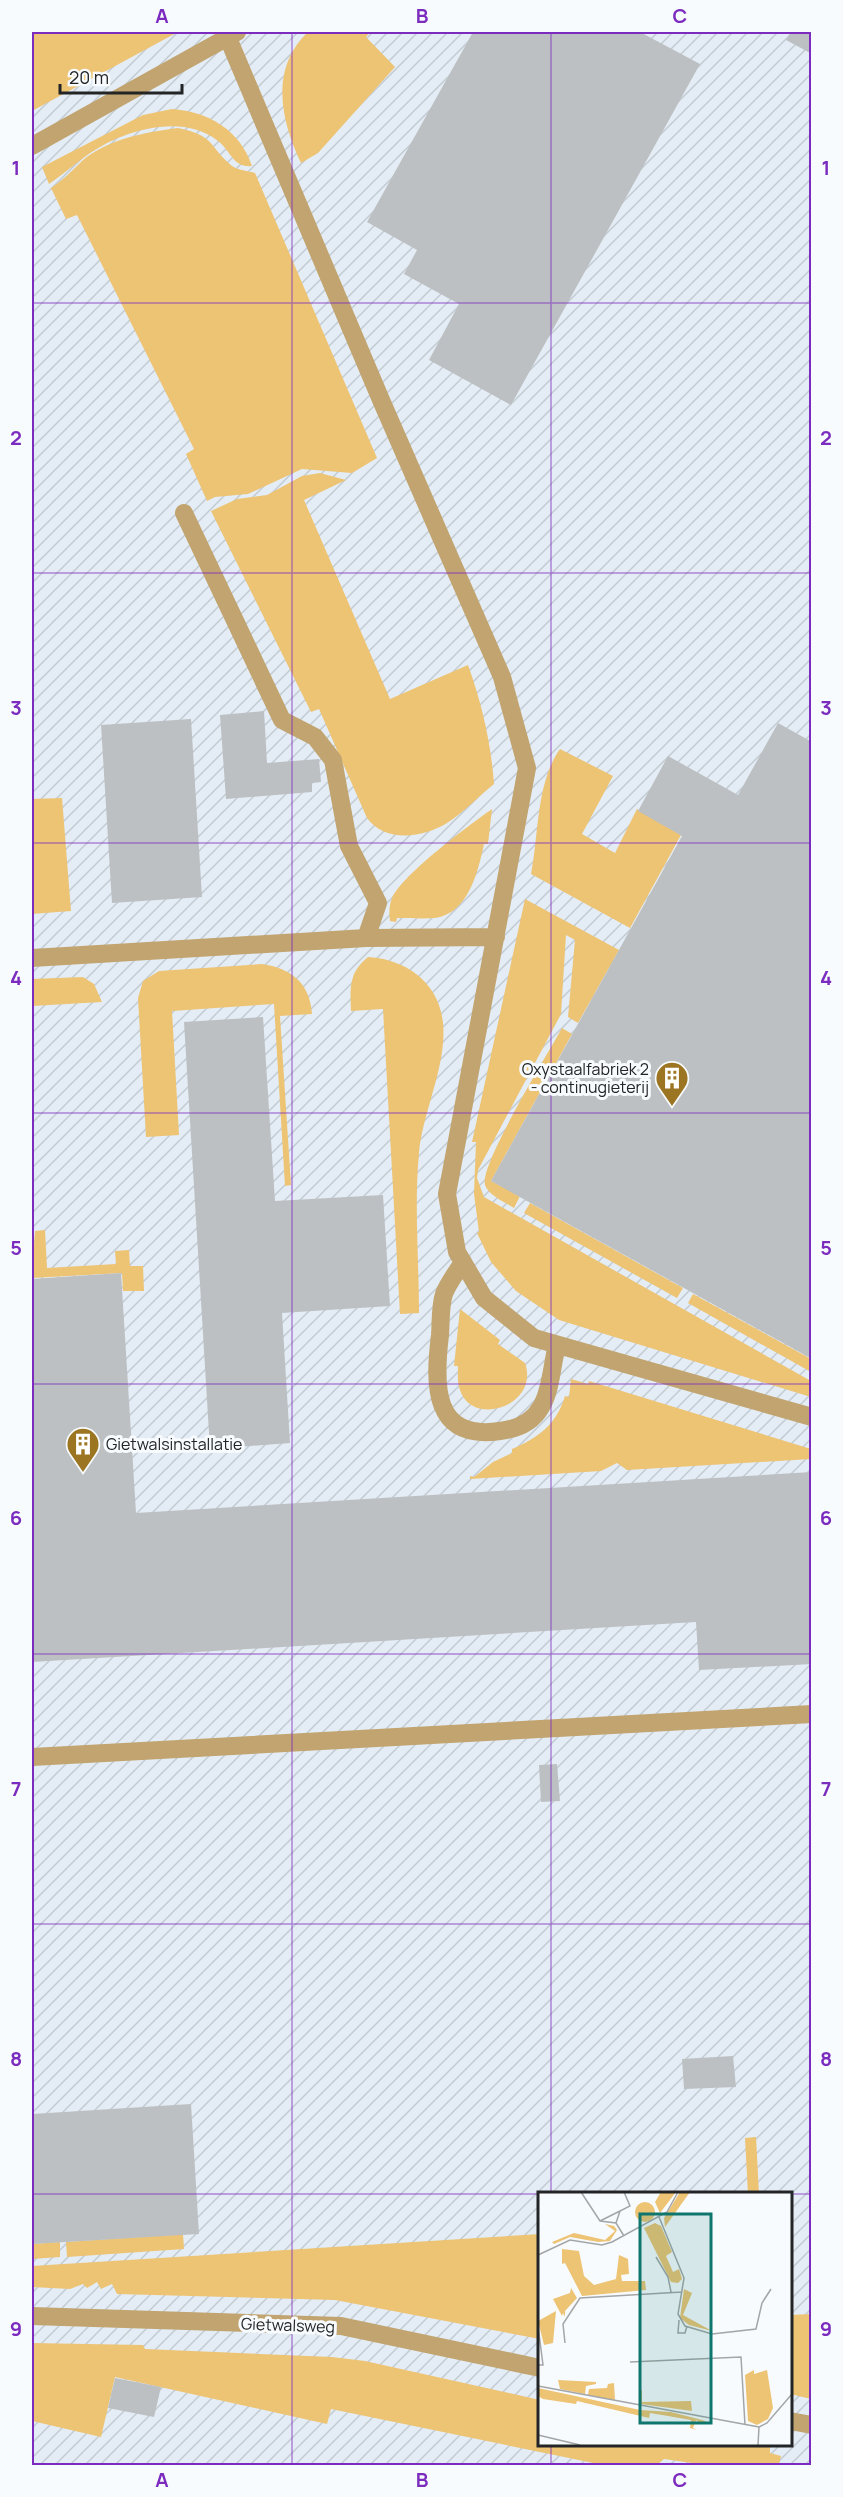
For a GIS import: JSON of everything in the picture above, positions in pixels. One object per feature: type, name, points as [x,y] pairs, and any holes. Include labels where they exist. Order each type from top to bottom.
[{"type":"lane","points":[[32,146],[233,35],[381,400],[502,677],[527,768],[447,1194],[457,1252],[484,1298],[534,1338],[812,1417]]},
{"type":"lane","points":[[184,513],[282,720],[315,737],[333,760],[349,846],[378,903],[366,938]]},
{"type":"lane","points":[[32,958],[366,938],[496,937]]},
{"type":"lane","points":[[464,1262],[444,1294],[436,1372],[439,1398],[454,1425],[467,1432],[487,1433],[510,1430],[528,1423],[542,1406],[557,1345]]},
{"type":"lane","points":[[32,1757],[812,1714]]},
{"type":"lane","name":"Gietwalsweg","points":[[32,2316],[341,2326],[538,2367]]},
{"type":"lane","points":[[792,2421],[812,2425]]},
{"type":"shaded area","points":[[32,32],[811,32],[811,2465],[32,2466]]},
{"type":"shaded area","points":[[32,32],[178,32],[32,111]]},
{"type":"shaded area","points":[[308,32],[370,32],[366,37],[395,67],[318,153],[301,163],[288,129],[282,94],[288,61],[296,46]]},
{"type":"shaded area","points":[[172,109],[198,114],[221,125],[240,142],[252,166],[236,162],[218,141],[203,132],[186,127],[167,126],[130,134],[96,149],[49,184],[42,167],[143,115]]},
{"type":"shaded area","points":[[178,128],[205,138],[234,167],[255,173],[377,458],[352,473],[302,469],[248,494],[215,497],[207,501],[186,454],[194,449],[77,215],[66,219],[51,188],[92,153],[103,147],[140,134]]},
{"type":"shaded area","points":[[320,473],[346,480],[304,500],[390,699],[468,665],[478,694],[488,739],[494,784],[453,819],[427,832],[405,836],[394,835],[375,826],[367,818],[319,709],[311,712],[211,511],[237,499],[267,495],[302,476]]},
{"type":"shaded area","points":[[560,749],[613,776],[582,834],[615,853],[637,809],[681,835],[630,928],[531,874],[542,793],[552,762]]},
{"type":"shaded area","points":[[62,798],[71,911],[32,914],[32,799]]},
{"type":"shaded area","points":[[492,809],[488,844],[484,844],[475,878],[464,900],[447,914],[435,918],[397,918],[396,922],[390,921],[392,898],[398,888],[437,851]]},
{"type":"shaded area","points":[[525,899],[619,950],[578,1023],[568,1017],[575,940],[566,935],[561,1014],[478,1170],[477,1178],[484,1197],[811,1381],[811,1397],[559,1320],[516,1291],[491,1262],[477,1233],[479,1232],[474,1194],[476,1142],[472,1142]]},
{"type":"shaded area","points":[[368,957],[399,964],[419,976],[437,1001],[443,1021],[440,1065],[422,1132],[419,1153],[417,1213],[419,1313],[400,1314],[383,1009],[351,1011],[352,981],[357,969]]},
{"type":"shaded area","points":[[262,964],[282,969],[297,979],[307,994],[312,1014],[280,1016],[291,1185],[285,1186],[274,1004],[172,1011],[179,1135],[146,1137],[138,998],[143,981],[159,971]]},
{"type":"shaded area","points":[[83,977],[94,984],[102,1002],[32,1006],[32,979]]},
{"type":"shaded area","points":[[562,1028],[572,1034],[491,1181],[520,1196],[514,1208],[487,1189],[486,1173],[503,1133]]},
{"type":"shaded area","points":[[530,1203],[683,1288],[677,1298],[524,1213]]},
{"type":"shaded area","points":[[45,1230],[47,1268],[116,1264],[115,1251],[129,1250],[130,1266],[143,1266],[144,1291],[123,1291],[122,1273],[32,1278],[35,1231]]},
{"type":"shaded area","points":[[693,1294],[811,1359],[811,1372],[688,1303]]},
{"type":"shaded area","points":[[460,1309],[500,1340],[498,1344],[525,1363],[527,1378],[523,1391],[503,1407],[477,1408],[467,1402],[460,1390],[458,1366],[454,1366]]},
{"type":"shaded area","points":[[571,1379],[588,1384],[589,1381],[811,1449],[811,1459],[627,1470],[617,1463],[601,1471],[470,1479],[470,1476],[474,1477],[493,1462],[512,1453],[512,1449],[545,1429],[557,1415],[565,1396],[569,1397]]},
{"type":"shaded area","points":[[756,2137],[759,2192],[748,2192],[745,2138]]},
{"type":"shaded area","points":[[183,2234],[184,2249],[67,2257],[66,2242]]},
{"type":"shaded area","points":[[538,2234],[538,2339],[335,2300],[117,2294],[112,2284],[101,2289],[97,2282],[87,2288],[83,2284],[70,2289],[32,2287],[32,2266]]},
{"type":"shaded area","points":[[60,2242],[60,2257],[32,2259],[32,2244]]},
{"type":"shaded area","points":[[812,2314],[811,2399],[792,2394],[792,2315]]},
{"type":"shaded area","points":[[32,2343],[143,2345],[145,2349],[332,2357],[365,2361],[538,2400],[538,2446],[770,2446],[770,2453],[781,2456],[779,2465],[706,2465],[664,2459],[657,2465],[603,2465],[331,2409],[327,2424],[115,2377],[101,2437],[32,2421]]},
{"type":"building","points":[[473,32],[640,32],[700,64],[511,405],[429,360],[459,304],[404,274],[417,250],[367,222]]},
{"type":"building","points":[[791,32],[812,32],[812,54],[786,40]]},
{"type":"building","points":[[264,711],[267,763],[319,759],[321,782],[312,783],[312,792],[226,799],[220,715]]},
{"type":"building","points":[[191,719],[202,897],[112,903],[101,725]]},
{"type":"building","name":"Oxystaalfabriek 2 - continugieterij","points":[[778,723],[812,742],[812,1359],[491,1181],[682,836],[638,811],[668,756],[738,795]]},
{"type":"building","points":[[263,1017],[275,1201],[383,1195],[390,1306],[282,1313],[290,1443],[210,1449],[184,1022]]},
{"type":"building","name":"Gietwalsinstallatie","points":[[121,1273],[136,1513],[812,1472],[812,1664],[699,1670],[696,1622],[32,1662],[32,1279]]},
{"type":"building","points":[[557,1764],[560,1801],[541,1802],[539,1765]]},
{"type":"building","points":[[733,2056],[736,2087],[684,2089],[682,2059]]},
{"type":"building","points":[[191,2104],[199,2234],[32,2244],[32,2114]]},
{"type":"building","points":[[115,2378],[161,2387],[154,2417],[108,2408]]},
{"type":"place","name":"Oxystaalfabriek 2 - continugieterij","points":[[672,1107]]},
{"type":"place","name":"Gietwalsinstallatie","points":[[83,1473]]}]
